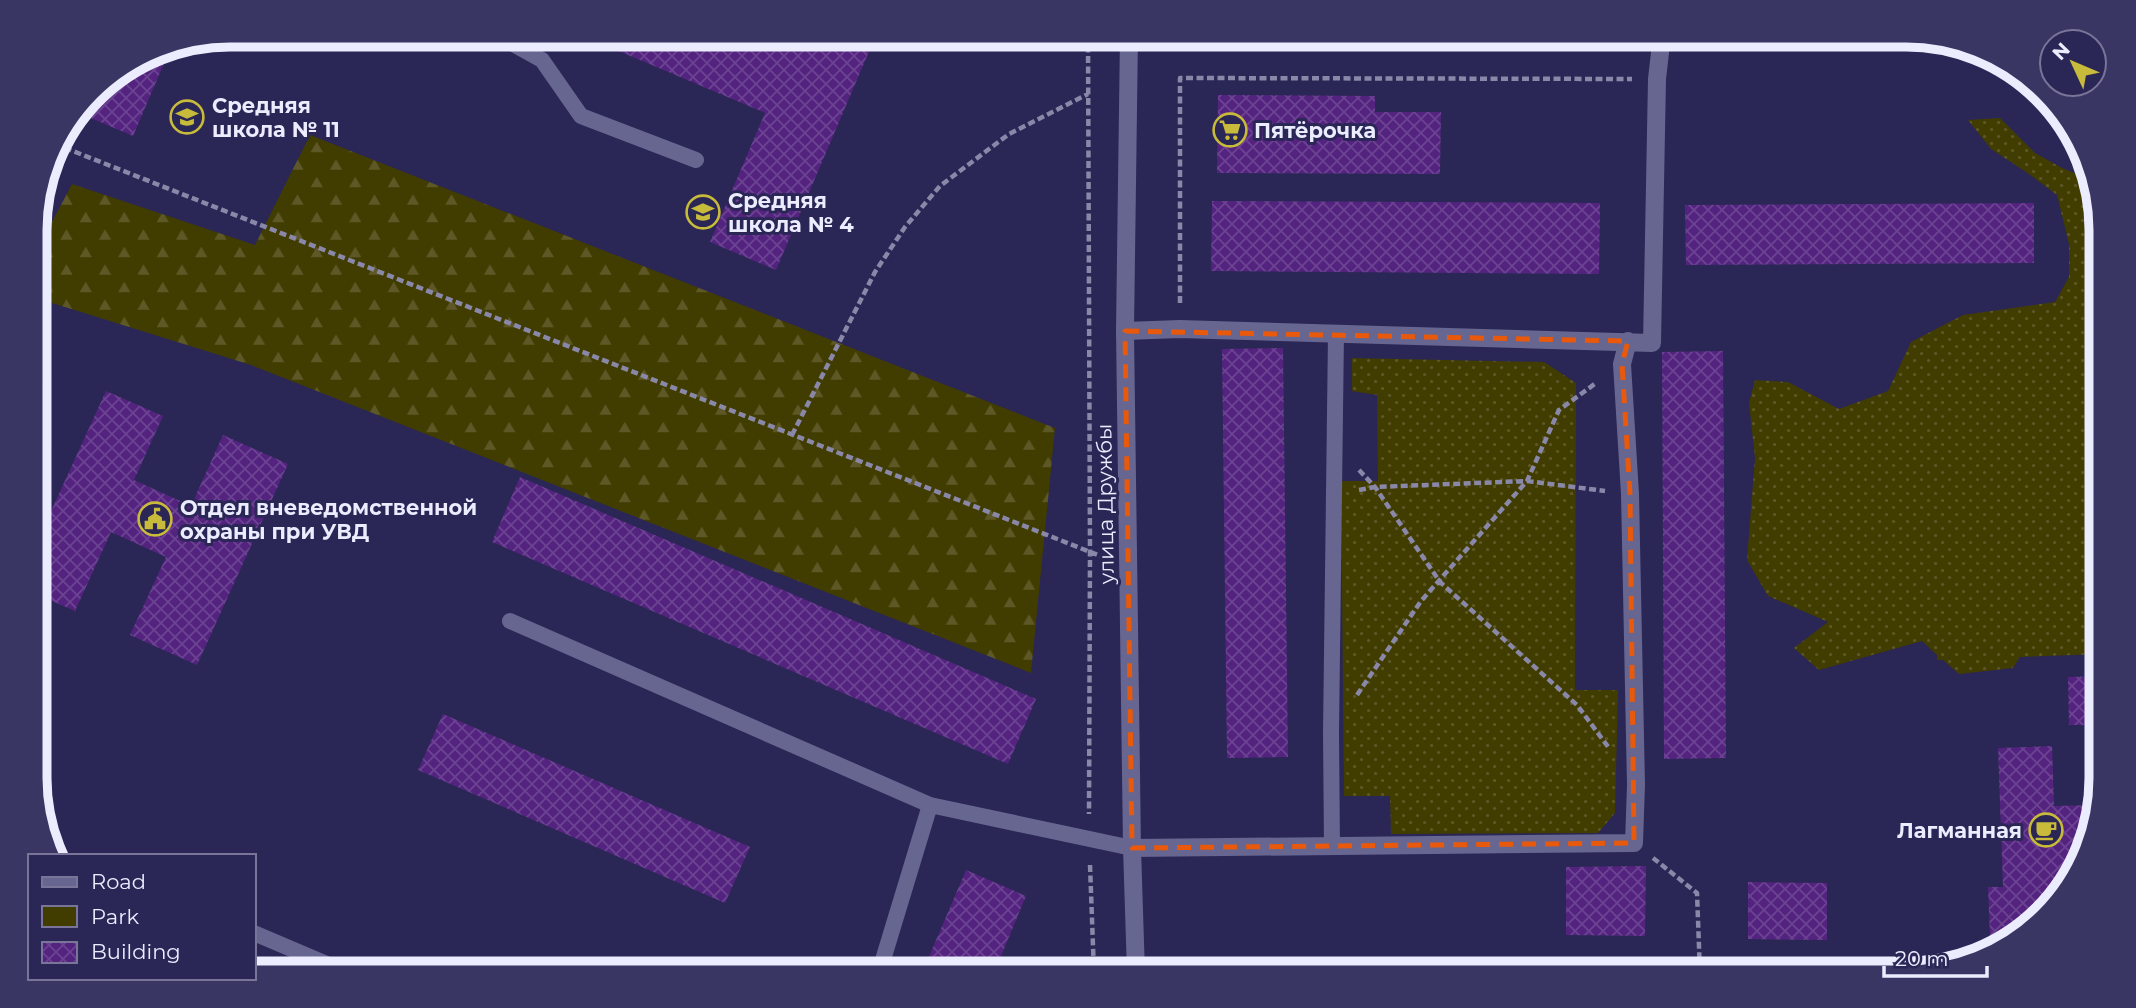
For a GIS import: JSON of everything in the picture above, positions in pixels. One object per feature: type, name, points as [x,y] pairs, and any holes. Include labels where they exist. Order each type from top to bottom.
[{"type":"street","name":"улица Дружбы","points":[[1129,47],[1125,331],[1136,960]]},
{"type":"street","points":[[1125,331],[1180,329],[1653,343],[1657,79],[1661,47]]},
{"type":"street","points":[[1132,848],[1634,844],[1636,785],[1630,494],[1622,364],[1628,341]]},
{"type":"lane","points":[[519,47],[542,60],[581,116],[696,160]]},
{"type":"lane","points":[[1332,847],[1336,333]]},
{"type":"lane","points":[[510,621],[930,805],[1132,848]]},
{"type":"lane","points":[[883,961],[930,805]]},
{"type":"lane","points":[[256,934],[320,961]]},
{"type":"path","points":[[1088,47],[1089,840],[1094,960]]},
{"type":"path","points":[[1180,329],[1180,78],[1657,79]]},
{"type":"path","points":[[792,435],[875,272],[905,227],[940,186],[1009,134],[1088,94]]},
{"type":"path","points":[[67,148],[1129,568]]},
{"type":"path","points":[[1331,733],[1421,601],[1527,481],[1559,410],[1622,364]]},
{"type":"path","points":[[1335,443],[1375,487],[1440,582],[1577,705],[1636,785]]},
{"type":"path","points":[[1334,494],[1375,487],[1527,481],[1630,494]]},
{"type":"path","points":[[1634,844],[1697,893],[1700,960]]},
{"type":"highlighted area","points":[[1125,331],[1628,341],[1622,364],[1630,494],[1634,843],[1132,848]]},
{"type":"green space","points":[[2000,118],[2035,153],[2080,175],[2083,183],[2089,230],[2089,654],[2020,657],[2013,668],[1959,674],[1943,660],[1937,660],[1937,655],[1922,641],[1819,670],[1794,648],[1828,622],[1768,596],[1747,560],[1755,458],[1749,403],[1755,380],[1788,382],[1839,409],[1888,391],[1911,342],[1963,315],[2055,302],[2069,277],[2069,244],[2057,195],[1991,149],[1968,120]]},
{"type":"green space","points":[[310,135],[1055,428],[1031,673],[251,365],[48,302],[48,229],[72,184],[255,245]]},
{"type":"green space","points":[[1352,358],[1544,362],[1576,383],[1575,690],[1618,690],[1615,813],[1598,833],[1391,834],[1390,796],[1344,796],[1341,481],[1378,481],[1377,395],[1352,391]]},
{"type":"building","points":[[609,47],[871,47],[776,270],[710,242],[765,113]]},
{"type":"building","points":[[166,59],[133,136],[87,116],[119,85],[149,66]]},
{"type":"building","points":[[1218,95],[1375,96],[1375,112],[1441,112],[1440,174],[1217,173]]},
{"type":"building","points":[[1212,201],[1600,203],[1599,274],[1211,271]]},
{"type":"building","points":[[2034,203],[2034,263],[1686,265],[1685,205]]},
{"type":"building","points":[[1283,348],[1288,757],[1227,758],[1222,349]]},
{"type":"building","points":[[1723,351],[1726,758],[1664,759],[1662,352]]},
{"type":"building","name":"Отдел вневедомственной охраны при УВД","points":[[106,391],[163,416],[134,480],[191,506],[223,435],[288,464],[197,665],[130,635],[166,557],[111,532],[75,611],[47,599],[47,519]]},
{"type":"building","points":[[520,477],[1036,699],[1008,764],[492,542]]},
{"type":"building","points":[[2089,676],[2089,725],[2069,725],[2068,677]]},
{"type":"building","points":[[443,714],[750,847],[725,903],[418,770]]},
{"type":"building","name":"Лагманная","points":[[2052,746],[2054,806],[2086,805],[2075,848],[2051,889],[2027,915],[2008,930],[1990,938],[1988,887],[2003,887],[1998,748]]},
{"type":"building","points":[[1646,866],[1645,936],[1566,935],[1566,867]]},
{"type":"building","points":[[966,870],[1026,896],[999,961],[927,961]]},
{"type":"building","points":[[1748,882],[1827,883],[1827,940],[1748,939]]},
{"type":"place","name":"Средняя школа № 11","points":[[187,117]]},
{"type":"place","name":"Пятёрочка","points":[[1230,130]]},
{"type":"place","name":"Средняя школа № 4","points":[[703,212]]},
{"type":"place","name":"Отдел вневедомственной охраны при УВД","points":[[155,519]]},
{"type":"place","name":"Лагманная","points":[[2046,830]]}]
